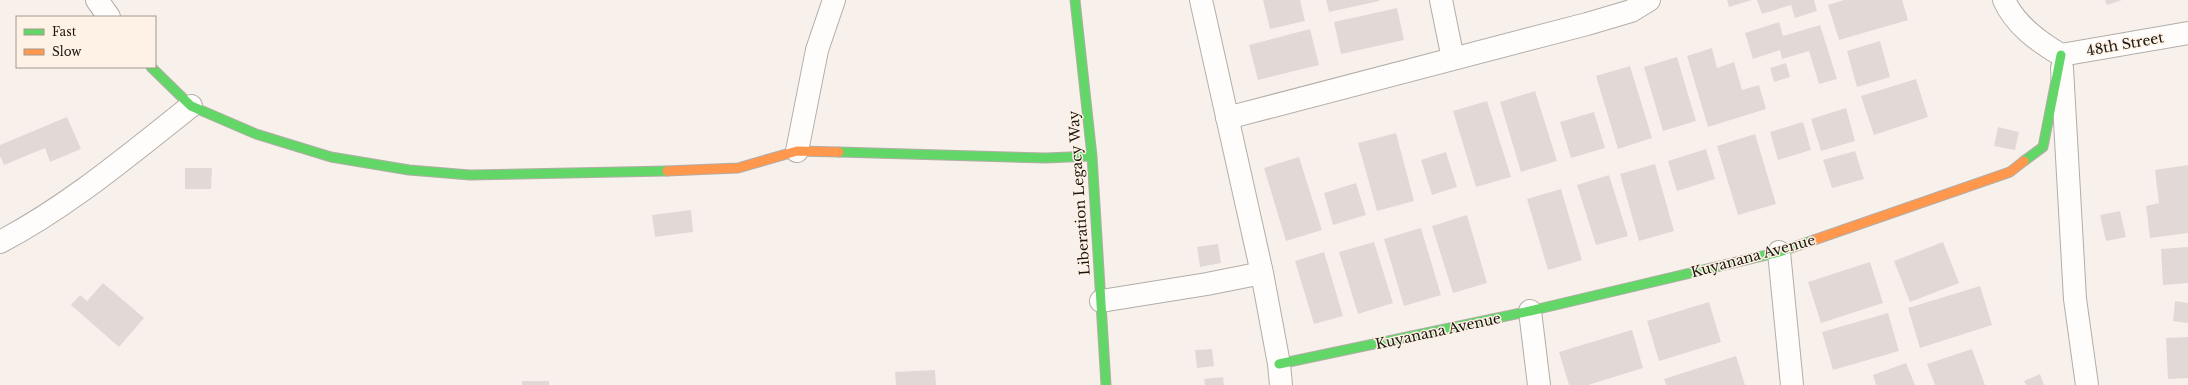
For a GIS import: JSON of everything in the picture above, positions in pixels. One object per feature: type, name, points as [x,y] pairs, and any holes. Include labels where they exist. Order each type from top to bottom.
[{"type":"street","points":[[97,0],[109,16]]},
{"type":"street","points":[[796,151],[817,50],[834,0]]},
{"type":"street","name":"Liberation Legacy Way","points":[[1075,0],[1092,156],[1106,385]]},
{"type":"street","points":[[1201,0],[1262,273],[1280,375]]},
{"type":"street","points":[[1441,0],[1453,59]]},
{"type":"street","points":[[1227,118],[1631,11],[1649,0]]},
{"type":"street","points":[[2004,0],[2008,9],[2036,40],[2061,55],[2075,299],[2087,385]]},
{"type":"street","name":"48th Street","points":[[2061,55],[2188,33]]},
{"type":"street","name":"Kuyanana Avenue","points":[[1280,375],[1530,311],[1779,252],[2010,172],[2042,146],[2061,55]]},
{"type":"street","points":[[152,68],[191,106],[256,134],[331,157],[416,171],[470,175],[679,171],[738,168],[796,151],[1046,158],[1092,156]]},
{"type":"street","points":[[0,242],[24,230],[117,165],[191,106]]},
{"type":"street","points":[[1779,252],[1792,385]]},
{"type":"street","points":[[1101,301],[1207,284],[1262,273]]},
{"type":"street","points":[[1530,311],[1539,385]]},
{"type":"building","points":[[1263,0],[1300,0],[1305,21],[1270,29]]},
{"type":"building","points":[[1326,0],[1379,0],[1379,1],[1329,12]]},
{"type":"building","points":[[1727,0],[1752,0],[1729,7]]},
{"type":"building","points":[[1757,0],[1814,0],[1817,11],[1795,18],[1791,5],[1762,14]]},
{"type":"building","points":[[1844,0],[1902,0],[1908,20],[1839,40],[1828,5]]},
{"type":"building","points":[[2105,0],[2122,0],[2107,5]]},
{"type":"building","points":[[1397,8],[1404,40],[1341,54],[1334,22]]},
{"type":"building","points":[[1779,22],[1783,36],[1820,25],[1837,79],[1819,84],[1809,51],[1782,59],[1780,50],[1753,59],[1745,33]]},
{"type":"building","points":[[1310,29],[1319,65],[1258,80],[1249,45]]},
{"type":"building","points":[[1880,41],[1890,77],[1857,87],[1847,51]]},
{"type":"building","points":[[1712,48],[1717,68],[1734,62],[1742,90],[1759,85],[1766,109],[1708,127],[1687,56]]},
{"type":"building","points":[[1677,57],[1696,121],[1663,131],[1644,67]]},
{"type":"building","points":[[1786,63],[1790,77],[1774,82],[1770,68]]},
{"type":"building","points":[[1630,66],[1652,138],[1618,149],[1596,76]]},
{"type":"building","points":[[1916,79],[1928,117],[1874,135],[1861,96]]},
{"type":"building","points":[[1535,91],[1557,161],[1521,172],[1500,102]]},
{"type":"building","points":[[1487,101],[1511,177],[1476,187],[1453,111]]},
{"type":"building","points":[[1846,108],[1855,141],[1821,151],[1811,119]]},
{"type":"building","points":[[1594,112],[1605,148],[1571,158],[1560,122]]},
{"type":"building","points":[[67,117],[81,149],[50,162],[45,148],[4,165],[0,156],[0,145]]},
{"type":"building","points":[[1803,122],[1811,150],[1778,160],[1770,132]]},
{"type":"building","points":[[1998,127],[2019,132],[2015,150],[1994,146]]},
{"type":"building","points":[[1396,133],[1414,201],[1377,211],[1358,143]]},
{"type":"building","points":[[1755,134],[1776,204],[1738,215],[1717,146]]},
{"type":"building","points":[[1706,149],[1715,179],[1677,191],[1668,161]]},
{"type":"building","points":[[1855,151],[1864,179],[1832,188],[1823,160]]},
{"type":"building","points":[[1446,152],[1457,187],[1432,195],[1421,160]]},
{"type":"building","points":[[1299,157],[1322,230],[1286,241],[1264,168]]},
{"type":"building","points":[[1655,164],[1674,231],[1639,241],[1620,174]]},
{"type":"building","points":[[2188,165],[2188,233],[2150,238],[2146,206],[2159,203],[2155,170]]},
{"type":"building","points":[[185,168],[212,168],[211,189],[185,189]]},
{"type":"building","points":[[1609,175],[1628,236],[1596,245],[1577,185]]},
{"type":"building","points":[[1356,183],[1366,215],[1333,225],[1324,193]]},
{"type":"building","points":[[1561,189],[1582,260],[1548,270],[1527,199]]},
{"type":"building","points":[[691,210],[693,232],[655,237],[652,215]]},
{"type":"building","points":[[2120,211],[2126,237],[2106,241],[2100,215]]},
{"type":"building","points":[[1467,215],[1487,283],[1453,293],[1432,226]]},
{"type":"building","points":[[1421,228],[1441,295],[1404,306],[1384,239]]},
{"type":"building","points":[[1374,242],[1393,303],[1358,314],[1339,252]]},
{"type":"building","points":[[1943,242],[1959,283],[1910,302],[1894,261]]},
{"type":"building","points":[[1218,244],[1221,263],[1200,267],[1197,247]]},
{"type":"building","points":[[2188,247],[2188,283],[2163,285],[2161,249]]},
{"type":"building","points":[[1324,252],[1343,316],[1314,324],[1295,261]]},
{"type":"building","points":[[1870,262],[1883,303],[1821,323],[1808,282]]},
{"type":"building","points":[[103,283],[144,318],[119,347],[71,305],[80,295],[87,301]]},
{"type":"building","points":[[1980,286],[1992,325],[1920,348],[1908,308]]},
{"type":"building","points":[[2175,301],[2188,303],[2188,323],[2173,321]]},
{"type":"building","points":[[1709,302],[1721,342],[1659,361],[1647,321]]},
{"type":"building","points":[[1888,313],[1899,351],[1833,370],[1822,332]]},
{"type":"building","points":[[1632,330],[1643,368],[1588,385],[1569,385],[1559,352]]},
{"type":"building","points":[[2188,337],[2188,378],[2168,379],[2166,338]]},
{"type":"building","points":[[1212,349],[1214,366],[1197,368],[1195,350]]},
{"type":"building","points":[[1972,349],[1985,385],[1935,385],[1927,364]]},
{"type":"building","points":[[1736,356],[1745,385],[1666,385],[1664,379]]},
{"type":"building","points":[[1906,363],[1915,385],[1876,385],[1873,375]]},
{"type":"building","points":[[935,370],[936,385],[896,385],[895,372]]},
{"type":"building","points":[[2040,374],[2044,385],[2026,385],[2024,381]]},
{"type":"building","points":[[1223,377],[1224,385],[1205,385],[1204,379]]},
{"type":"building","points":[[522,381],[549,381],[549,385],[522,385]]},
{"type":"traffic: fast","points":[[1075,0],[1092,156],[1106,385]]},
{"type":"traffic: fast","points":[[2024,161],[2043,147],[2061,55]]},
{"type":"traffic: fast","points":[[152,68],[191,106],[256,134],[331,157],[409,170],[470,175],[667,171]]},
{"type":"traffic: fast","points":[[839,152],[1046,158],[1092,156]]},
{"type":"traffic: fast","points":[[1279,364],[1530,311],[1779,252],[1814,240]]},
{"type":"traffic: slow","points":[[667,171],[738,168],[797,151],[839,152]]},
{"type":"traffic: slow","points":[[1814,240],[2010,172],[2024,161]]}]
